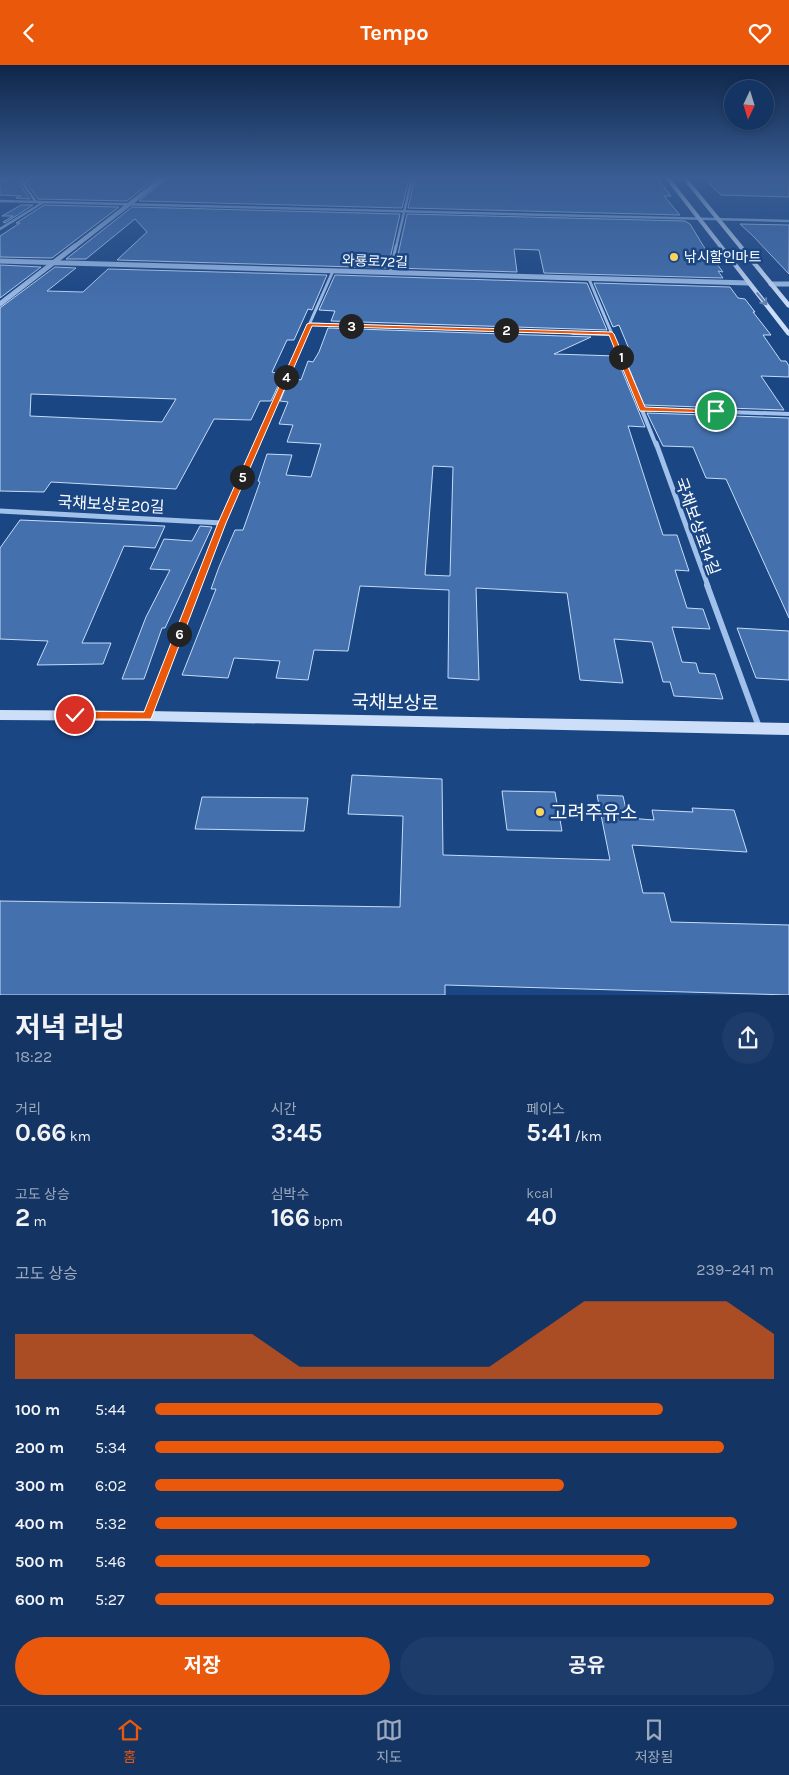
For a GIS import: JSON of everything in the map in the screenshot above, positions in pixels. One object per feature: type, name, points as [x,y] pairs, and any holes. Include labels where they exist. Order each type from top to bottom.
[{"type":"main road","points":[[702,221],[789,333]]},
{"type":"main road","points":[[720,221],[789,306]]},
{"type":"main road","name":"국채보상로","points":[[1,717],[147,716],[789,729]]},
{"type":"street","points":[[0,229],[12,221]]},
{"type":"street","points":[[0,305],[109,221]]},
{"type":"street","points":[[390,273],[401,221]]},
{"type":"street","name":"와룡로72길","points":[[0,261],[749,283]]},
{"type":"street","points":[[147,716],[222,523],[333,271]]},
{"type":"street","name":"국채보상로14길","points":[[589,279],[643,409],[759,727]]},
{"type":"street","points":[[771,284],[789,284]]},
{"type":"street","points":[[310,324],[612,334]]},
{"type":"street","points":[[643,409],[789,414]]},
{"type":"street","name":"국채보상로20길","points":[[0,511],[222,523]]},
{"type":"building","points":[[18,221],[100,221],[52,258],[0,257],[0,236],[20,223],[16,223]]},
{"type":"building","points":[[114,221],[132,221],[86,259],[66,259]]},
{"type":"building","points":[[137,221],[398,221],[388,268],[117,260],[147,232]]},
{"type":"building","points":[[405,221],[686,221],[690,224],[723,272],[718,271],[723,278],[544,273],[539,250],[514,249],[517,272],[395,268]]},
{"type":"building","points":[[740,224],[789,225],[789,274],[752,235]]},
{"type":"building","points":[[0,265],[41,267],[0,298]]},
{"type":"building","points":[[55,267],[76,268],[47,291],[83,292],[108,269],[327,275],[312,310],[308,309],[294,340],[287,340],[272,372],[283,375],[271,401],[260,401],[251,420],[214,419],[176,489],[51,482],[44,492],[0,491],[0,308]],"holes":[[[31,394],[176,399],[162,422],[30,416]]]},
{"type":"building","points":[[335,275],[587,283],[607,330],[331,321],[335,311],[319,310]]},
{"type":"building","points":[[594,283],[730,287],[738,298],[745,299],[755,312],[753,312],[771,335],[763,335],[781,361],[786,361],[789,366],[789,377],[761,376],[784,410],[644,405],[624,356],[632,356],[619,325],[613,327]]},
{"type":"building","points":[[328,328],[591,337],[554,354],[616,356],[645,427],[628,426],[663,535],[677,535],[689,571],[675,570],[687,608],[703,609],[710,629],[672,627],[682,662],[696,663],[699,673],[715,674],[723,699],[674,696],[670,682],[663,682],[652,642],[614,639],[623,683],[580,680],[567,593],[476,588],[479,680],[448,678],[449,590],[360,586],[348,651],[314,650],[308,680],[276,678],[280,661],[234,658],[228,678],[182,675],[216,589],[211,589],[219,567],[235,530],[243,530],[260,482],[258,481],[267,454],[292,455],[286,475],[311,477],[321,444],[287,442],[293,425],[279,424],[288,402],[280,401],[290,377],[301,380],[308,361],[313,362]],"holes":[[[433,466],[453,467],[450,576],[425,575]]]},
{"type":"building","points":[[647,413],[789,418],[789,618],[726,479],[706,478],[693,447],[663,446]]},
{"type":"building","points":[[20,520],[165,526],[155,548],[124,546],[82,643],[111,643],[103,664],[37,665],[48,641],[0,639],[0,548]]},
{"type":"building","points":[[200,526],[212,527],[165,628],[162,628],[144,679],[122,679],[146,617],[170,570],[150,569],[164,539],[192,541]]},
{"type":"building","points":[[737,628],[789,631],[789,680],[756,678]]},
{"type":"building","points":[[352,775],[442,779],[443,855],[610,860],[597,795],[623,796],[628,818],[654,820],[652,810],[693,812],[692,808],[734,810],[747,852],[632,845],[643,893],[664,893],[671,922],[789,925],[789,995],[445,985],[445,995],[0,995],[0,901],[400,907],[403,816],[348,814]]},
{"type":"building","points":[[502,791],[555,792],[562,831],[507,830]]},
{"type":"building","points":[[202,797],[308,798],[304,831],[195,829]]},
{"type":"place","name":"낚시할인마트","points":[[674,257]]},
{"type":"place","name":"고려주유소","points":[[540,812]]},
{"type":"route","points":[[75,715],[147,716],[222,523],[310,324],[612,334],[643,409],[716,411]]}]
